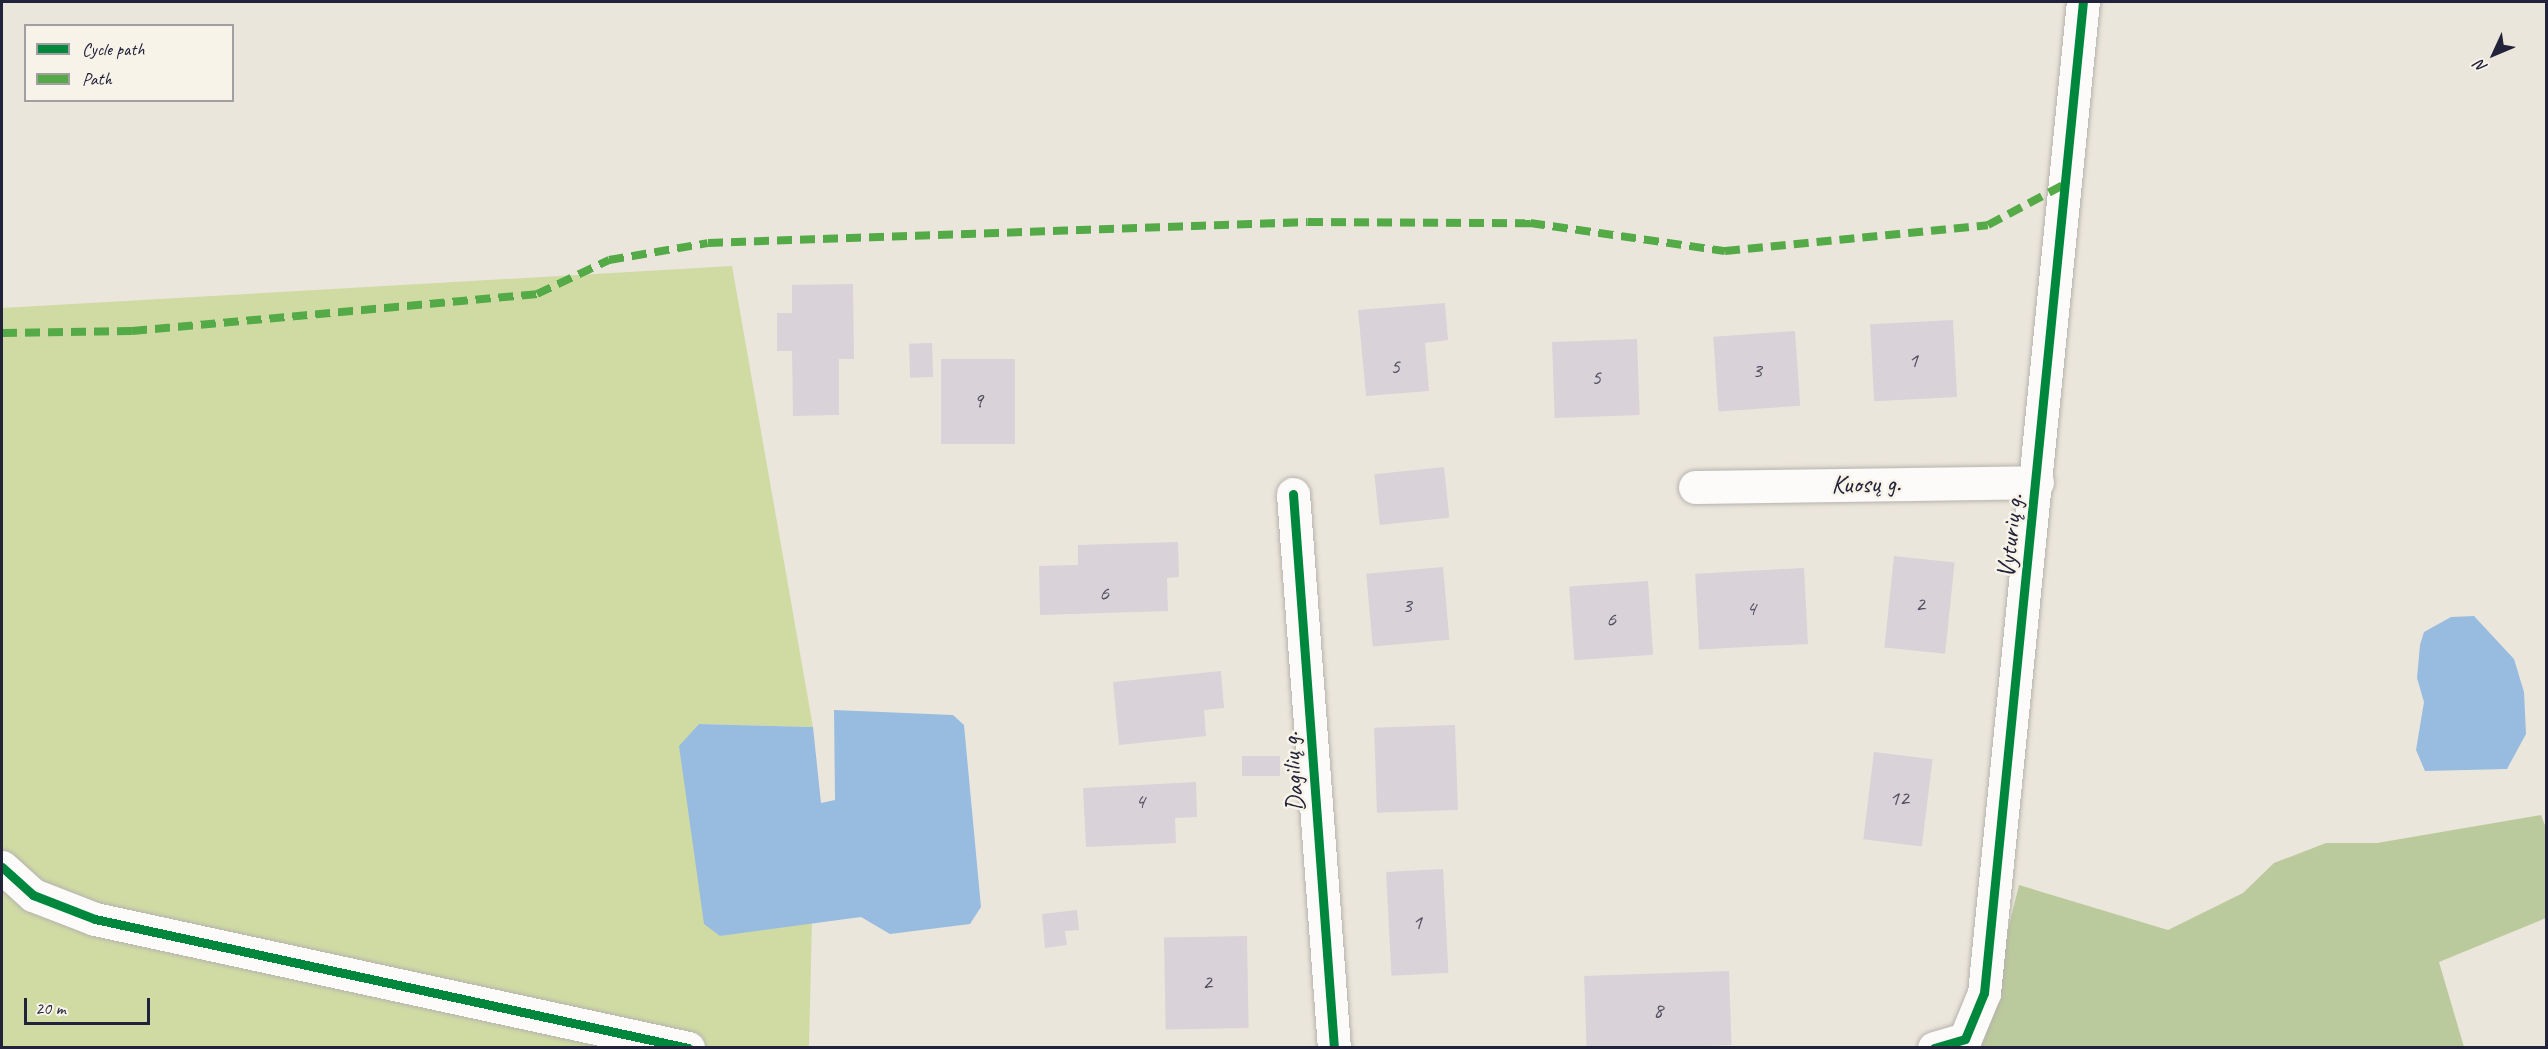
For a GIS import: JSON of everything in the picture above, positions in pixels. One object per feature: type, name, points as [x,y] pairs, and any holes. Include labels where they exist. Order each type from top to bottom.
[{"type":"street","name":"Vyturių g.","points":[[1934,1047],[1965,1039],[1984,993],[2037,482],[2083,2]]},
{"type":"street","name":"Kuosų g.","points":[[1695,487],[2037,482]]},
{"type":"street","name":"Dagilių g.","points":[[1293,494],[1334,1047]]},
{"type":"street","points":[[2,867],[33,895],[95,919],[688,1047]]},
{"type":"green space","points":[[732,266],[813,727],[699,724],[720,936],[812,920],[809,1047],[2,1048],[2,308]]},
{"type":"green space","points":[[2541,815],[2546,828],[2546,918],[2439,962],[2464,1047],[1979,1048],[2019,885],[2168,930],[2243,893],[2274,863],[2326,843],[2377,843]]},
{"type":"water","points":[[2474,616],[2514,659],[2524,692],[2526,734],[2507,769],[2425,771],[2416,750],[2424,702],[2417,678],[2420,645],[2424,632],[2451,617]]},
{"type":"water","points":[[834,710],[953,715],[964,725],[981,907],[970,924],[890,934],[861,917],[720,936],[704,924],[679,746],[699,724],[813,727],[821,803],[835,800]]},
{"type":"building","points":[[853,284],[854,359],[839,359],[839,415],[793,416],[792,351],[777,351],[777,313],[792,313],[792,285]]},
{"type":"building","points":[[1445,303],[1448,340],[1425,343],[1429,391],[1366,396],[1358,310]]},
{"type":"building","points":[[1953,320],[1957,397],[1874,401],[1870,324]]},
{"type":"building","points":[[1795,331],[1800,406],[1718,412],[1713,337]]},
{"type":"building","points":[[1637,339],[1640,415],[1555,418],[1552,342]]},
{"type":"building","points":[[932,343],[933,377],[910,378],[909,344]]},
{"type":"building","points":[[941,359],[1015,359],[1015,444],[941,444]]},
{"type":"building","points":[[1444,467],[1449,518],[1380,525],[1374,474]]},
{"type":"building","points":[[1178,542],[1179,577],[1167,578],[1168,611],[1040,615],[1039,566],[1078,565],[1078,545]]},
{"type":"building","points":[[1894,556],[1955,562],[1945,654],[1884,647]]},
{"type":"building","points":[[1443,567],[1449,640],[1373,646],[1366,574]]},
{"type":"building","points":[[1804,568],[1808,644],[1699,650],[1695,574]]},
{"type":"building","points":[[1648,581],[1653,655],[1574,660],[1569,587]]},
{"type":"building","points":[[1221,671],[1224,708],[1204,710],[1206,736],[1119,745],[1113,682]]},
{"type":"building","points":[[1455,725],[1458,810],[1377,813],[1374,728]]},
{"type":"building","points":[[1874,752],[1933,759],[1922,847],[1863,839]]},
{"type":"building","points":[[1242,756],[1280,756],[1280,776],[1242,776]]},
{"type":"building","points":[[1196,782],[1197,817],[1175,818],[1176,843],[1086,847],[1083,788]]},
{"type":"building","points":[[1443,869],[1448,973],[1392,976],[1386,872]]},
{"type":"building","points":[[1077,910],[1079,930],[1065,931],[1067,945],[1045,948],[1042,914]]},
{"type":"building","points":[[1247,936],[1249,1028],[1166,1029],[1164,937]]},
{"type":"building","points":[[1729,971],[1732,1045],[1587,1048],[1584,976]]},
{"type":"marked path","points":[[2,333],[132,331],[537,294],[609,260],[708,243],[1308,222],[1530,223],[1725,251],[1988,225],[2065,184]]},
{"type":"cycle path","points":[[1934,1048],[1965,1039],[1984,993],[2083,2]]},
{"type":"cycle path","points":[[1293,494],[1334,1048]]},
{"type":"cycle path","points":[[2,867],[33,895],[95,919],[688,1048]]}]
